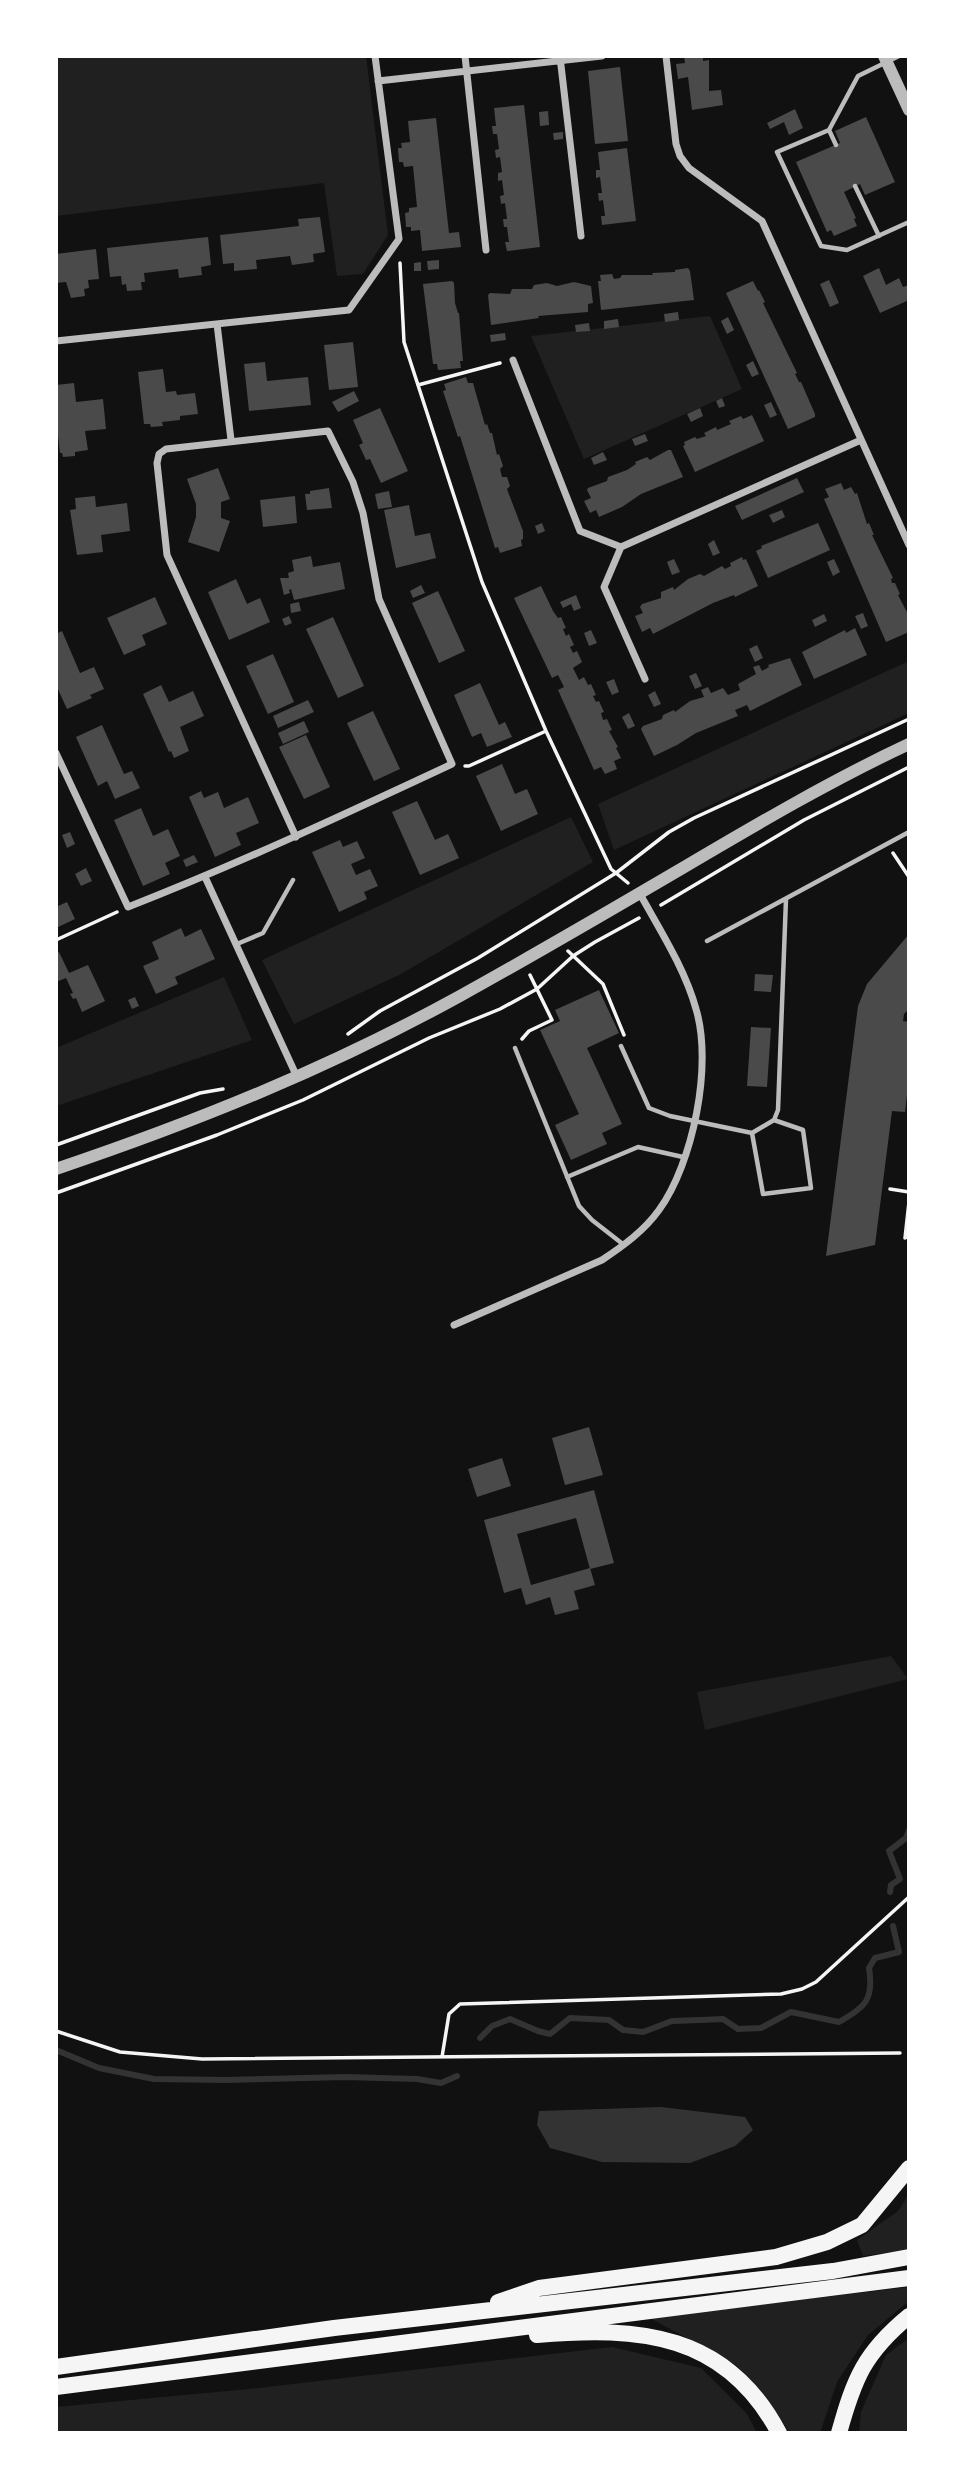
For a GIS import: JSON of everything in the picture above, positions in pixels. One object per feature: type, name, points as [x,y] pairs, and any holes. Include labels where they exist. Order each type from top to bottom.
[{"type":"highway","points":[[469,2312],[539,2288],[776,2257],[827,2242],[862,2225],[909,2168]]},
{"type":"highway","points":[[56,2367],[469,2312],[832,2271],[909,2257]]},
{"type":"highway","points":[[56,2386],[909,2278]]},
{"type":"highway","points":[[839,2433],[851,2387],[873,2351],[909,2316]]},
{"type":"highway","points":[[356,2347],[452,2343],[578,2331],[623,2332],[668,2339],[709,2356],[740,2379],[768,2411],[779,2433]]},
{"type":"street","points":[[56,341],[348,310],[399,239],[375,56]]},
{"type":"street","points":[[465,56],[486,250]]},
{"type":"street","points":[[378,81],[560,58],[602,56]]},
{"type":"street","points":[[666,56],[676,144],[680,156],[689,168],[762,221],[909,543]]},
{"type":"street","points":[[560,58],[581,236]]},
{"type":"street","points":[[885,58],[909,110]]},
{"type":"street","points":[[217,324],[230,440]]},
{"type":"street","points":[[513,360],[580,531],[621,547]]},
{"type":"street","points":[[56,753],[128,907],[296,837],[452,764],[379,599],[363,513],[353,482],[328,431],[166,449],[159,454],[157,463],[167,555],[296,837]]},
{"type":"street","points":[[645,679],[604,587],[621,547],[861,440]]},
{"type":"street","points":[[56,1168],[167,1131],[297,1077],[427,1013],[640,894],[810,793],[909,744]]},
{"type":"street","points":[[205,877],[297,1077]]},
{"type":"street","points":[[454,1325],[602,1260],[625,1245],[657,1213],[667,1198],[694,1121],[702,1086],[703,1044],[697,1010],[688,985],[640,894]]},
{"type":"lane","points":[[899,56],[885,58],[858,76],[829,130],[778,152],[821,246],[846,250],[909,222]]},
{"type":"lane","points":[[829,130],[836,145]]},
{"type":"lane","points":[[855,186],[879,236]]},
{"type":"lane","points":[[707,941],[909,832]]},
{"type":"lane","points":[[237,944],[263,933],[293,880]]},
{"type":"lane","points":[[621,1046],[649,1108],[670,1116],[752,1133],[774,1120],[778,1110],[786,900]]},
{"type":"lane","points":[[515,1048],[584,1213],[625,1245]]},
{"type":"lane","points":[[752,1133],[763,1194],[811,1188],[803,1130],[774,1120]]},
{"type":"lane","points":[[567,1177],[638,1147],[683,1157]]},
{"type":"path","points":[[399,239],[404,342],[482,582],[546,731],[611,869],[640,894]]},
{"type":"path","points":[[418,385],[513,360]]},
{"type":"path","points":[[341,1038],[380,1011],[478,958],[616,873],[669,832],[909,719]]},
{"type":"path","points":[[452,764],[469,766],[546,731]]},
{"type":"path","points":[[888,844],[909,877]]},
{"type":"path","points":[[56,940],[128,907]]},
{"type":"path","points":[[556,940],[603,984],[625,1033],[621,1046]]},
{"type":"path","points":[[515,1048],[528,1031],[552,1020],[522,961]]},
{"type":"path","points":[[56,1145],[200,1093],[232,1087]]},
{"type":"path","points":[[890,1189],[909,1192]]},
{"type":"path","points":[[909,1202],[905,1238],[909,1236]]},
{"type":"path","points":[[442,2057],[449,2014],[460,2004],[781,1994],[803,1989],[816,1982],[909,1897]]},
{"type":"path","points":[[56,2031],[120,2052],[202,2059],[900,2053]]},
{"type":"shaded area","points":[[56,56],[366,56],[388,235],[363,274],[337,276],[324,183],[56,216]]},
{"type":"shaded area","points":[[710,316],[742,389],[584,459],[531,336]]},
{"type":"shaded area","points":[[909,661],[909,713],[614,850],[598,804]]},
{"type":"shaded area","points":[[571,817],[593,862],[401,974],[294,1024],[262,960]]},
{"type":"shaded area","points":[[224,977],[252,1040],[56,1106],[56,1048]]},
{"type":"shaded area","points":[[891,1656],[908,1679],[705,1730],[697,1692]]},
{"type":"shaded area","points":[[661,2107],[745,2117],[753,2130],[735,2146],[690,2163],[602,2162],[550,2148],[537,2125],[539,2111]]},
{"type":"shaded area","points":[[909,2194],[909,2250],[863,2256],[857,2240],[898,2211]]},
{"type":"shaded area","points":[[909,2287],[909,2301],[868,2335],[837,2382],[820,2433],[789,2433],[780,2417],[736,2365],[650,2318]]},
{"type":"shaded area","points":[[909,2338],[909,2433],[859,2433],[861,2412],[886,2355]]},
{"type":"shaded area","points":[[612,2347],[701,2368],[747,2414],[757,2433],[56,2433],[56,2407],[249,2389]]},
{"type":"building","points":[[684,56],[703,56],[703,61],[709,60],[709,91],[721,90],[723,105],[692,110],[688,77],[678,79],[676,64],[685,63]]},
{"type":"building","points":[[620,67],[628,141],[595,144],[588,71]]},
{"type":"building","points":[[524,105],[540,247],[507,251],[505,242],[509,242],[503,219],[507,219],[505,203],[501,204],[500,196],[504,195],[502,180],[498,181],[498,173],[502,172],[500,157],[496,158],[495,150],[499,149],[497,134],[493,134],[492,126],[496,126],[494,108]]},
{"type":"building","points":[[795,109],[803,128],[789,135],[784,122],[770,129],[767,123]]},
{"type":"building","points":[[548,111],[549,125],[540,126],[539,112]]},
{"type":"building","points":[[866,117],[895,182],[865,195],[860,184],[844,192],[857,226],[834,236],[831,230],[827,232],[796,162],[840,143],[835,131]]},
{"type":"building","points":[[436,118],[449,233],[459,232],[461,247],[422,251],[420,230],[411,231],[411,227],[406,227],[405,213],[409,212],[409,208],[417,207],[413,166],[404,167],[403,162],[399,162],[398,148],[402,148],[401,143],[410,142],[408,121]]},
{"type":"building","points":[[563,132],[563,139],[554,140],[553,133]]},
{"type":"building","points":[[627,148],[636,221],[602,225],[601,216],[605,216],[603,200],[599,201],[598,193],[602,193],[600,177],[596,178],[596,170],[600,170],[598,152]]},
{"type":"building","points":[[320,217],[325,252],[313,254],[314,262],[292,265],[290,256],[256,260],[257,269],[234,271],[234,263],[223,264],[220,235],[299,226],[298,219]]},
{"type":"building","points":[[208,237],[211,265],[201,267],[202,275],[179,278],[178,269],[144,273],[142,290],[127,291],[126,284],[122,285],[121,276],[110,277],[107,248]]},
{"type":"building","points":[[96,249],[99,279],[88,280],[89,288],[84,289],[85,296],[71,298],[66,282],[56,283],[56,254]]},
{"type":"building","points":[[439,260],[439,269],[428,270],[427,261]]},
{"type":"building","points":[[421,262],[421,271],[414,271],[414,263]]},
{"type":"building","points":[[688,268],[694,300],[601,310],[598,281],[601,281],[600,275],[612,274],[614,279],[622,275],[653,275],[652,273],[675,272]]},
{"type":"building","points":[[879,268],[886,285],[899,278],[903,287],[909,285],[909,300],[880,313],[863,276]]},
{"type":"building","points":[[829,280],[839,303],[830,307],[820,284]]},
{"type":"building","points":[[452,281],[459,313],[463,361],[460,361],[461,368],[438,370],[437,364],[433,364],[423,284]]},
{"type":"building","points":[[753,281],[815,414],[815,417],[788,429],[726,293]]},
{"type":"building","points":[[574,282],[591,286],[593,303],[588,304],[588,312],[538,316],[539,318],[491,325],[490,293],[510,294],[512,289],[532,289],[534,285],[547,283],[557,286]]},
{"type":"building","points":[[678,312],[679,320],[665,322],[664,314]]},
{"type":"building","points":[[728,317],[734,330],[727,334],[721,321]]},
{"type":"building","points":[[618,319],[619,327],[604,329],[604,321]]},
{"type":"building","points":[[589,323],[590,331],[576,332],[575,325]]},
{"type":"building","points":[[505,333],[506,340],[491,342],[490,335]]},
{"type":"building","points":[[353,342],[358,387],[329,390],[324,345]]},
{"type":"building","points":[[753,361],[759,374],[752,377],[746,365]]},
{"type":"building","points":[[265,362],[267,381],[308,377],[311,405],[249,411],[244,364]]},
{"type":"building","points":[[163,369],[166,392],[176,391],[177,395],[195,393],[198,414],[180,416],[180,420],[162,422],[163,426],[151,427],[150,424],[144,424],[138,372]]},
{"type":"building","points":[[466,377],[468,383],[473,383],[485,425],[487,424],[492,433],[497,455],[499,454],[503,466],[500,469],[502,477],[507,477],[510,486],[507,489],[523,531],[522,546],[500,553],[498,547],[495,548],[443,391],[446,390],[444,384]]},
{"type":"building","points":[[74,383],[76,402],[103,399],[106,429],[85,431],[88,450],[75,452],[75,456],[63,457],[60,453],[56,418],[56,385]]},
{"type":"building","points":[[354,391],[359,401],[338,412],[332,402]]},
{"type":"building","points":[[722,398],[725,406],[719,408],[716,401]]},
{"type":"building","points":[[771,402],[777,415],[770,418],[764,405]]},
{"type":"building","points":[[380,408],[408,471],[381,483],[370,459],[366,460],[359,445],[363,443],[353,420]]},
{"type":"building","points":[[700,408],[703,416],[691,422],[687,414]]},
{"type":"building","points":[[752,415],[764,441],[695,472],[683,446],[684,442],[706,436],[704,433],[731,424],[729,421],[741,416],[743,419]]},
{"type":"building","points":[[645,434],[648,441],[635,446],[632,439]]},
{"type":"building","points":[[671,450],[683,477],[641,494],[622,507],[599,517],[596,510],[590,513],[584,501],[591,498],[588,488],[627,470],[636,464],[635,462],[647,457],[650,460]]},
{"type":"building","points":[[603,452],[607,460],[594,465],[591,458]]},
{"type":"building","points":[[218,468],[230,499],[221,502],[221,518],[230,521],[219,552],[188,542],[196,517],[196,504],[187,479]]},
{"type":"building","points":[[797,478],[804,492],[742,520],[735,506]]},
{"type":"building","points":[[841,483],[844,490],[851,487],[855,494],[857,493],[867,524],[869,523],[893,578],[892,583],[895,583],[909,616],[909,632],[886,642],[824,499],[829,497],[825,489]]},
{"type":"building","points":[[329,488],[332,508],[307,510],[305,494]]},
{"type":"building","points":[[389,491],[392,507],[378,509],[375,494]]},
{"type":"building","points":[[95,496],[96,507],[127,503],[130,531],[101,535],[103,552],[77,555],[70,510],[76,509],[75,498]]},
{"type":"building","points":[[295,496],[297,523],[263,527],[260,500]]},
{"type":"building","points":[[409,505],[415,536],[430,533],[436,558],[396,568],[384,510]]},
{"type":"building","points":[[782,510],[785,517],[773,523],[769,515]]},
{"type":"building","points":[[542,523],[545,531],[538,534],[535,526]]},
{"type":"building","points":[[818,523],[830,550],[768,578],[756,551],[762,548],[761,546]]},
{"type":"building","points":[[714,540],[720,553],[713,556],[708,544]]},
{"type":"building","points":[[311,556],[313,567],[340,562],[345,589],[294,600],[291,589],[290,593],[284,595],[280,578],[289,578],[288,573],[294,571],[292,560]]},
{"type":"building","points":[[742,557],[743,560],[746,559],[758,586],[735,597],[734,595],[713,603],[653,634],[650,628],[642,632],[635,616],[643,613],[640,607],[642,604],[661,598],[661,592],[673,587],[674,590],[688,579],[700,574],[704,576],[722,566],[725,569]]},
{"type":"building","points":[[674,559],[680,572],[672,575],[667,562]]},
{"type":"building","points":[[834,559],[840,572],[833,576],[827,562]]},
{"type":"building","points":[[236,579],[247,604],[260,598],[270,622],[229,640],[208,592]]},
{"type":"building","points":[[421,585],[425,593],[413,598],[410,591]]},
{"type":"building","points":[[541,586],[553,611],[558,618],[561,617],[566,636],[569,634],[574,645],[570,647],[573,653],[577,651],[582,662],[573,668],[579,680],[584,677],[588,685],[591,684],[596,695],[593,696],[596,702],[599,701],[604,712],[601,713],[603,720],[607,719],[612,730],[609,731],[618,747],[616,748],[621,758],[614,761],[617,769],[605,774],[601,767],[594,770],[558,690],[564,687],[558,675],[552,678],[514,598]]},
{"type":"building","points":[[438,591],[465,651],[439,663],[412,603]]},
{"type":"building","points":[[576,595],[581,608],[574,611],[571,604],[563,608],[560,602]]},
{"type":"building","points":[[155,597],[167,624],[142,635],[146,645],[124,655],[107,618]]},
{"type":"building","points":[[299,602],[301,611],[291,613],[290,604]]},
{"type":"building","points":[[863,613],[868,626],[861,629],[855,616]]},
{"type":"building","points":[[824,614],[827,621],[815,627],[812,620]]},
{"type":"building","points":[[289,616],[292,623],[285,626],[282,619]]},
{"type":"building","points":[[333,617],[364,686],[338,698],[306,629]]},
{"type":"building","points":[[855,628],[867,655],[814,679],[802,652],[845,630],[846,633]]},
{"type":"building","points":[[591,630],[597,643],[589,646],[584,633]]},
{"type":"building","points":[[62,631],[80,673],[94,667],[104,689],[90,695],[92,698],[67,709],[56,685],[56,634]]},
{"type":"building","points":[[757,645],[763,658],[755,662],[749,649]]},
{"type":"building","points":[[273,654],[294,702],[268,714],[246,666]]},
{"type":"building","points":[[790,658],[802,685],[750,711],[747,705],[735,710],[738,716],[696,733],[654,756],[641,729],[643,726],[662,719],[663,715],[674,710],[675,712],[690,701],[704,697],[701,690],[708,687],[711,693],[723,688],[728,695],[740,690],[738,684],[756,674],[753,667],[759,665],[762,671],[769,667],[768,665]]},
{"type":"building","points":[[696,673],[702,686],[695,689],[689,676]]},
{"type":"building","points":[[614,679],[619,692],[612,695],[606,682]]},
{"type":"building","points":[[480,683],[499,725],[505,722],[512,737],[487,747],[481,733],[472,737],[454,695]]},
{"type":"building","points":[[161,685],[169,702],[193,691],[204,716],[180,727],[189,751],[174,758],[143,694]]},
{"type":"building","points":[[655,691],[661,704],[654,707],[648,695]]},
{"type":"building","points":[[308,700],[314,712],[278,728],[273,716]]},
{"type":"building","points":[[373,711],[400,769],[374,781],[347,723]]},
{"type":"building","points":[[629,713],[635,726],[628,729],[622,717]]},
{"type":"building","points":[[304,721],[309,732],[283,744],[278,733]]},
{"type":"building","points":[[102,725],[124,774],[132,771],[140,788],[115,799],[107,781],[98,786],[76,737]]},
{"type":"building","points":[[306,735],[330,787],[304,799],[279,747]]},
{"type":"building","points":[[502,764],[515,794],[527,789],[538,814],[501,831],[476,776]]},
{"type":"building","points":[[201,791],[204,798],[218,792],[224,808],[248,797],[259,823],[236,833],[241,845],[215,857],[189,797]]},
{"type":"building","points":[[417,801],[435,840],[448,834],[459,858],[420,875],[392,812]]},
{"type":"building","points":[[141,808],[153,836],[168,829],[180,856],[165,863],[170,874],[143,886],[114,820]]},
{"type":"building","points":[[70,832],[75,844],[67,848],[62,835]]},
{"type":"building","points":[[340,840],[343,847],[357,841],[365,858],[351,864],[356,875],[370,869],[378,886],[364,892],[367,899],[339,912],[312,852]]},
{"type":"building","points":[[194,855],[198,862],[186,867],[183,860]]},
{"type":"building","points":[[86,868],[92,881],[81,886],[75,874]]},
{"type":"building","points":[[67,902],[75,919],[56,928],[56,907]]},
{"type":"building","points":[[181,928],[185,937],[201,929],[215,959],[175,977],[178,984],[156,994],[143,966],[159,959],[152,942]]},
{"type":"building","points":[[909,934],[909,1009],[904,1014],[903,1021],[909,1022],[909,1078],[905,1112],[892,1111],[875,1245],[826,1256],[858,1006],[867,984]]},
{"type":"building","points":[[59,952],[69,973],[88,965],[105,1001],[82,1012],[76,998],[73,999],[70,994],[73,993],[66,978],[56,982],[56,953]]},
{"type":"building","points":[[755,974],[773,975],[771,992],[754,991]]},
{"type":"building","points":[[599,990],[619,1033],[587,1048],[622,1124],[602,1133],[607,1144],[571,1160],[555,1125],[579,1114],[540,1030],[560,1021],[555,1010]]},
{"type":"building","points":[[135,997],[139,1006],[132,1009],[128,1000]]},
{"type":"building","points":[[751,1027],[771,1028],[767,1087],[747,1086]]},
{"type":"building","points":[[589,1427],[603,1475],[565,1485],[552,1438]]},
{"type":"building","points":[[502,1458],[511,1486],[477,1497],[468,1469]]},
{"type":"building","points":[[594,1490],[614,1563],[590,1569],[595,1585],[574,1591],[579,1609],[555,1615],[550,1597],[526,1605],[521,1588],[504,1593],[484,1520]],"holes":[[[576,1518],[590,1568],[531,1585],[517,1534]]]},
{"type":"waterway","points":[[890,1892],[891,1885],[900,1879],[889,1851],[906,1838],[909,1830]]},
{"type":"waterway","points":[[480,2038],[492,2026],[510,2019],[550,2034],[570,2018],[609,2020],[623,2030],[643,2032],[672,2021],[723,2019],[738,2029],[761,2028],[791,2012],[839,2022],[856,2012],[866,2001],[870,1987],[869,1968],[875,1958],[899,1952],[893,1926]]},
{"type":"waterway","points":[[56,2050],[99,2068],[154,2079],[345,2077],[417,2079],[441,2083],[457,2076]]}]
